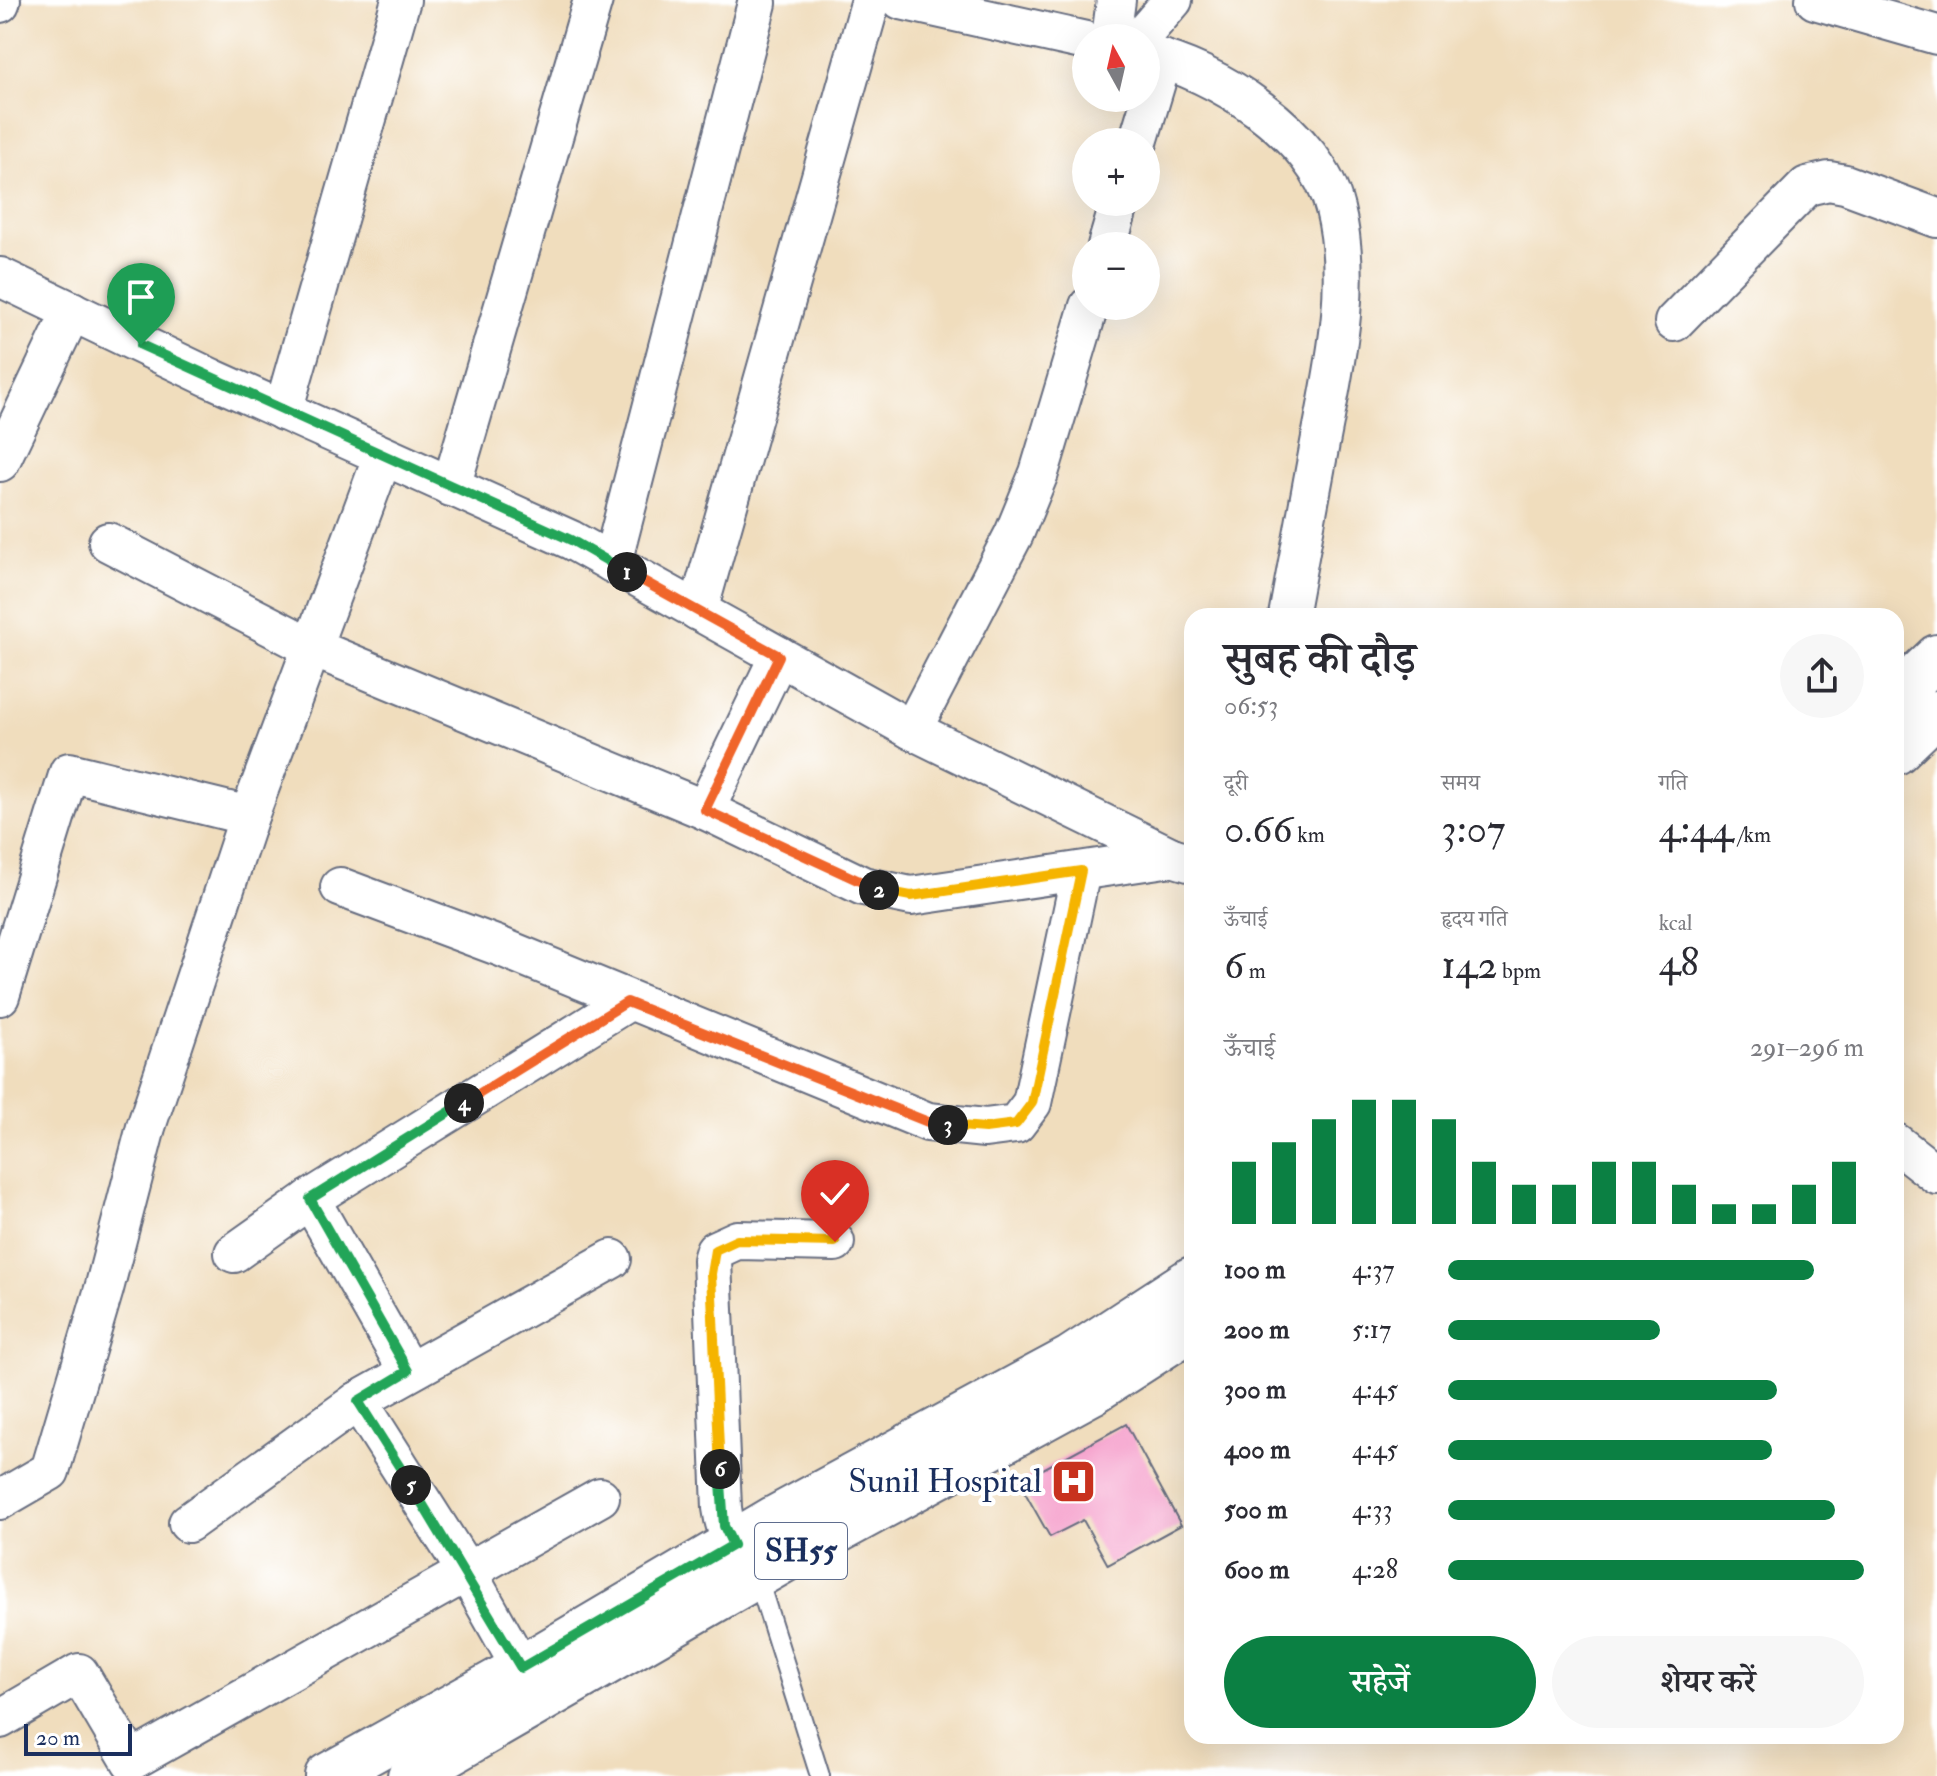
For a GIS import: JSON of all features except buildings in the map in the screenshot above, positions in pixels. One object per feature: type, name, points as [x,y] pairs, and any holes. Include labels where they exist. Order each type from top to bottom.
[{"type":"main road","points":[[1904,688],[1937,657]]},
{"type":"main road","points":[[1904,744],[1937,713]]},
{"type":"main road","name":"SH55","points":[[410,1776],[745,1560],[1184,1284]]},
{"type":"main road","name":"SH55","points":[[327,1776],[521,1668],[1091,1393],[1184,1333]]},
{"type":"street","points":[[283,411],[401,0]]},
{"type":"street","points":[[451,487],[593,0]]},
{"type":"street","points":[[698,611],[871,0]]},
{"type":"street","points":[[901,0],[1072,38]]},
{"type":"street","points":[[1113,24],[1116,0]]},
{"type":"street","points":[[1160,27],[1173,0]]},
{"type":"street","points":[[1815,0],[1877,9],[1937,35]]},
{"type":"street","points":[[612,563],[757,3]]},
{"type":"street","points":[[1160,55],[1237,92],[1277,123],[1316,169],[1334,205],[1341,240],[1335,364],[1289,608]]},
{"type":"street","points":[[1674,322],[1807,186],[1829,181],[1845,184],[1937,218]]},
{"type":"street","points":[[0,277],[283,411],[571,540],[912,730],[1182,860]]},
{"type":"street","points":[[0,462],[72,311]]},
{"type":"street","points":[[912,730],[1014,534],[1039,473],[1085,320]]},
{"type":"street","points":[[0,1500],[50,1471],[104,1289],[146,1127],[249,816],[383,456]]},
{"type":"street","points":[[108,542],[311,647],[705,810],[863,886],[886,893],[911,896],[1182,860]]},
{"type":"street","points":[[705,810],[779,656]]},
{"type":"street","points":[[0,996],[69,772],[195,800],[249,816]]},
{"type":"street","points":[[340,887],[501,947],[627,1002],[928,1122],[985,1128],[1016,1124],[1032,1103],[1081,871]]},
{"type":"street","points":[[234,1253],[310,1199],[627,1002]]},
{"type":"street","points":[[1904,1149],[1937,1175]]},
{"type":"street","points":[[310,1199],[408,1371]]},
{"type":"street","points":[[745,1560],[724,1526],[722,1508],[711,1274],[715,1250],[737,1240],[835,1242]]},
{"type":"street","points":[[188,1523],[358,1401],[612,1259]]},
{"type":"street","points":[[358,1401],[468,1574],[521,1668]]},
{"type":"street","points":[[0,1719],[79,1673],[131,1761],[600,1497]]},
{"type":"lane","points":[[745,1560],[820,1776]]},
{"type":"place","name":"Sunil Hospital","points":[[1073,1481]]},
{"type":"route","points":[[141,345],[571,540],[779,656],[705,810],[863,886],[886,893],[911,896],[1081,871],[1032,1103],[1016,1124],[985,1128],[928,1122],[627,1002],[310,1199],[408,1371],[358,1401],[468,1574],[521,1668],[733,1545],[724,1526],[722,1508],[711,1274],[715,1250],[724,1243],[737,1240],[835,1242]]}]
